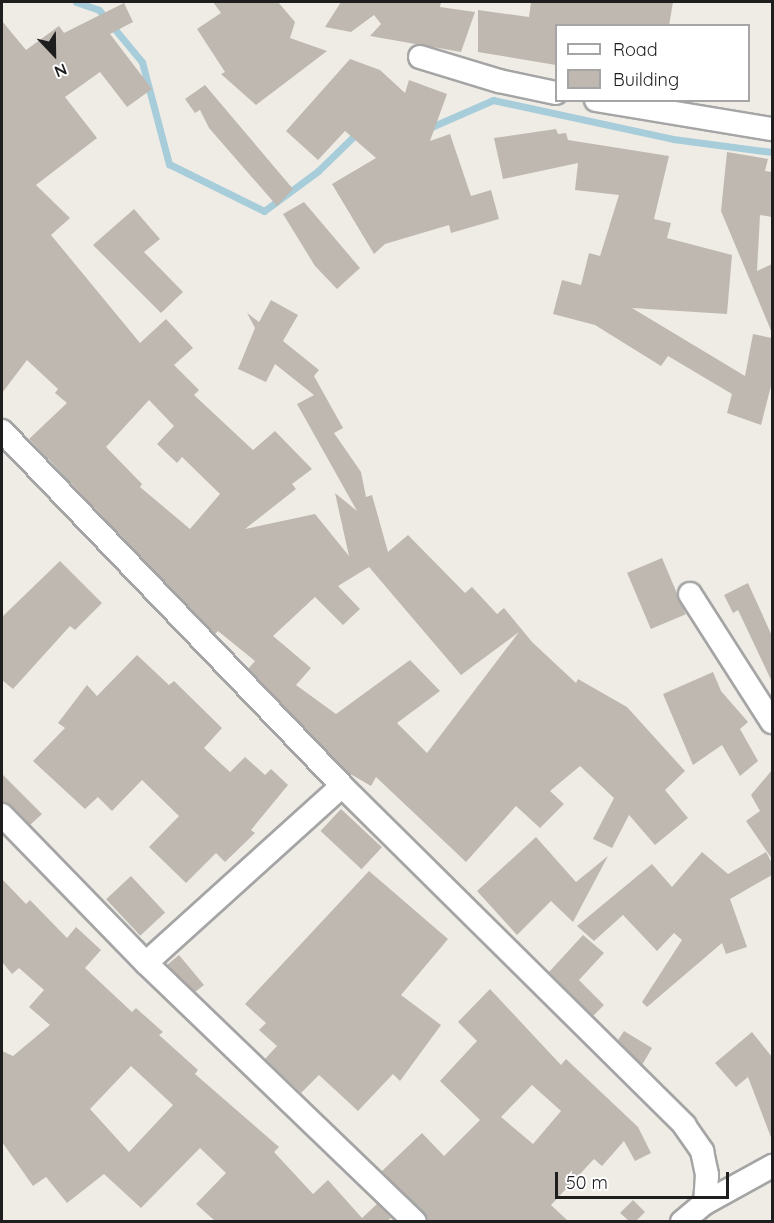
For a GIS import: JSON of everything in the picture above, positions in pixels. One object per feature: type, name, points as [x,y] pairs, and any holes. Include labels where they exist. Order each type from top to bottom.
[{"type":"street","points":[[420,57],[500,81],[555,93]]},
{"type":"street","points":[[608,102],[772,129]]},
{"type":"street","points":[[2,431],[342,786],[684,1125],[702,1151],[707,1175],[705,1203]]},
{"type":"street","points":[[690,594],[772,722]]},
{"type":"street","points":[[146,963],[342,786]]},
{"type":"street","points":[[2,815],[146,963],[415,1221]]},
{"type":"street","points":[[682,1221],[705,1203],[772,1166]]},
{"type":"building","points":[[213,2],[278,2],[295,22],[290,38],[327,51],[256,105],[221,74],[225,72],[197,29],[221,13]]},
{"type":"building","points":[[341,2],[441,2],[440,7],[475,12],[461,52],[370,36],[381,24],[374,15],[351,32],[325,27]]},
{"type":"building","points":[[531,2],[673,2],[669,24],[555,24],[555,65],[478,52],[478,10],[529,17]]},
{"type":"building","points":[[124,3],[133,22],[110,34],[152,89],[127,107],[100,72],[65,97],[97,138],[36,185],[70,218],[51,235],[140,343],[166,319],[193,348],[174,365],[199,390],[194,395],[253,450],[275,431],[312,469],[292,484],[296,489],[245,529],[315,514],[349,556],[335,493],[357,511],[297,404],[314,395],[275,364],[266,382],[238,369],[255,328],[247,313],[259,322],[271,300],[298,315],[283,341],[319,370],[314,376],[343,428],[334,433],[361,472],[366,497],[372,495],[388,552],[408,535],[465,593],[472,587],[497,614],[504,608],[532,642],[576,683],[578,679],[627,707],[685,771],[665,790],[688,818],[655,845],[629,815],[612,848],[593,839],[614,798],[580,766],[550,791],[564,804],[540,828],[516,806],[466,862],[376,777],[371,786],[347,772],[248,669],[255,661],[218,631],[215,634],[29,439],[67,403],[55,393],[58,389],[27,360],[2,393],[2,21],[26,50],[59,26],[64,33]],"holes":[[[149,400],[174,426],[157,444],[177,463],[182,457],[220,494],[190,529],[140,487],[142,484],[106,447]],[[369,567],[461,675],[519,632],[427,753],[397,723],[440,691],[410,660],[336,714],[296,685],[311,668],[273,636],[315,597],[343,625],[360,609],[338,586]]]},
{"type":"building","points":[[350,59],[380,70],[405,93],[409,80],[447,94],[430,141],[450,134],[471,196],[491,190],[499,219],[451,233],[449,225],[385,244],[374,254],[332,184],[376,158],[345,131],[318,160],[286,131]]},
{"type":"building","points":[[205,85],[293,189],[277,206],[209,128],[200,110],[195,113],[185,99]]},
{"type":"building","points":[[556,129],[558,134],[566,133],[568,140],[669,156],[654,219],[671,223],[667,238],[732,255],[727,314],[632,308],[745,376],[753,334],[772,338],[772,382],[761,425],[727,413],[732,394],[668,356],[661,366],[595,325],[553,314],[562,280],[581,285],[589,253],[600,256],[619,195],[575,190],[578,163],[503,179],[494,138]]},
{"type":"building","points":[[727,152],[768,159],[765,171],[772,172],[772,217],[760,215],[757,271],[772,264],[772,333],[721,211]]},
{"type":"building","points":[[304,202],[360,268],[337,289],[315,266],[283,214]]},
{"type":"building","points":[[134,209],[160,239],[144,252],[183,292],[161,313],[93,245]]},
{"type":"building","points":[[662,558],[686,614],[651,629],[627,573]]},
{"type":"building","points":[[60,561],[102,603],[75,630],[70,626],[13,689],[2,680],[2,617]]},
{"type":"building","points":[[748,583],[772,636],[772,682],[738,610],[733,613],[724,595]]},
{"type":"building","points":[[137,655],[169,685],[174,681],[222,728],[204,748],[230,772],[245,757],[265,775],[271,769],[288,785],[251,830],[255,833],[225,862],[216,853],[186,883],[149,847],[179,816],[142,780],[112,811],[98,797],[85,809],[33,761],[65,728],[58,723],[87,685],[97,696]]},
{"type":"building","points":[[713,672],[721,691],[748,722],[740,729],[758,761],[740,776],[722,745],[693,765],[663,694]]},
{"type":"building","points":[[772,770],[772,859],[746,821],[760,811],[751,795]]},
{"type":"building","points":[[2,774],[42,814],[30,825],[11,805],[2,802]]},
{"type":"building","points":[[341,809],[382,847],[361,869],[321,831]]},
{"type":"building","points":[[536,837],[576,882],[608,856],[573,922],[551,901],[517,935],[477,891]]},
{"type":"building","points":[[702,852],[728,874],[766,852],[772,863],[772,875],[730,899],[747,947],[726,954],[722,943],[647,1007],[642,1002],[682,940],[674,933],[657,951],[623,915],[594,941],[577,926],[652,864],[672,887]]},
{"type":"building","points":[[369,871],[448,939],[401,995],[441,1025],[400,1081],[393,1074],[358,1111],[319,1075],[301,1093],[265,1059],[277,1046],[259,1030],[266,1023],[245,1004]]},
{"type":"building","points":[[131,876],[165,913],[140,936],[106,899]]},
{"type":"building","points":[[2,879],[26,904],[30,900],[67,938],[76,927],[101,950],[85,968],[132,1012],[136,1008],[163,1032],[159,1035],[198,1070],[195,1074],[279,1147],[274,1152],[313,1194],[328,1180],[362,1218],[377,1204],[391,1218],[387,1221],[215,1221],[196,1204],[226,1173],[200,1148],[141,1208],[104,1174],[67,1203],[46,1177],[33,1186],[2,1142],[2,1051],[13,1056],[50,1025],[29,1007],[44,990],[19,968],[12,974],[2,962]],"holes":[[[131,1066],[173,1105],[129,1152],[90,1109]]]},
{"type":"building","points":[[583,935],[604,953],[579,980],[604,1005],[593,1016],[549,972]]},
{"type":"building","points":[[179,955],[204,985],[195,992],[167,965]]},
{"type":"building","points":[[490,989],[561,1065],[566,1059],[638,1127],[651,1153],[635,1161],[624,1141],[602,1166],[594,1159],[551,1205],[568,1221],[429,1221],[382,1171],[422,1133],[444,1156],[480,1120],[440,1081],[477,1041],[458,1022]],"holes":[[[532,1085],[561,1111],[533,1144],[501,1117]]]},
{"type":"building","points":[[624,1031],[652,1048],[642,1065],[618,1040]]},
{"type":"building","points":[[752,1032],[772,1057],[772,1140],[748,1077],[736,1087],[715,1063]]},
{"type":"building","points":[[633,1200],[645,1212],[636,1221],[629,1221],[620,1213]]},
{"type":"waterway","points":[[76,2],[99,10],[142,62],[169,164],[264,211],[318,171],[358,132]]},
{"type":"waterway","points":[[429,128],[493,100],[673,139],[772,152]]}]
